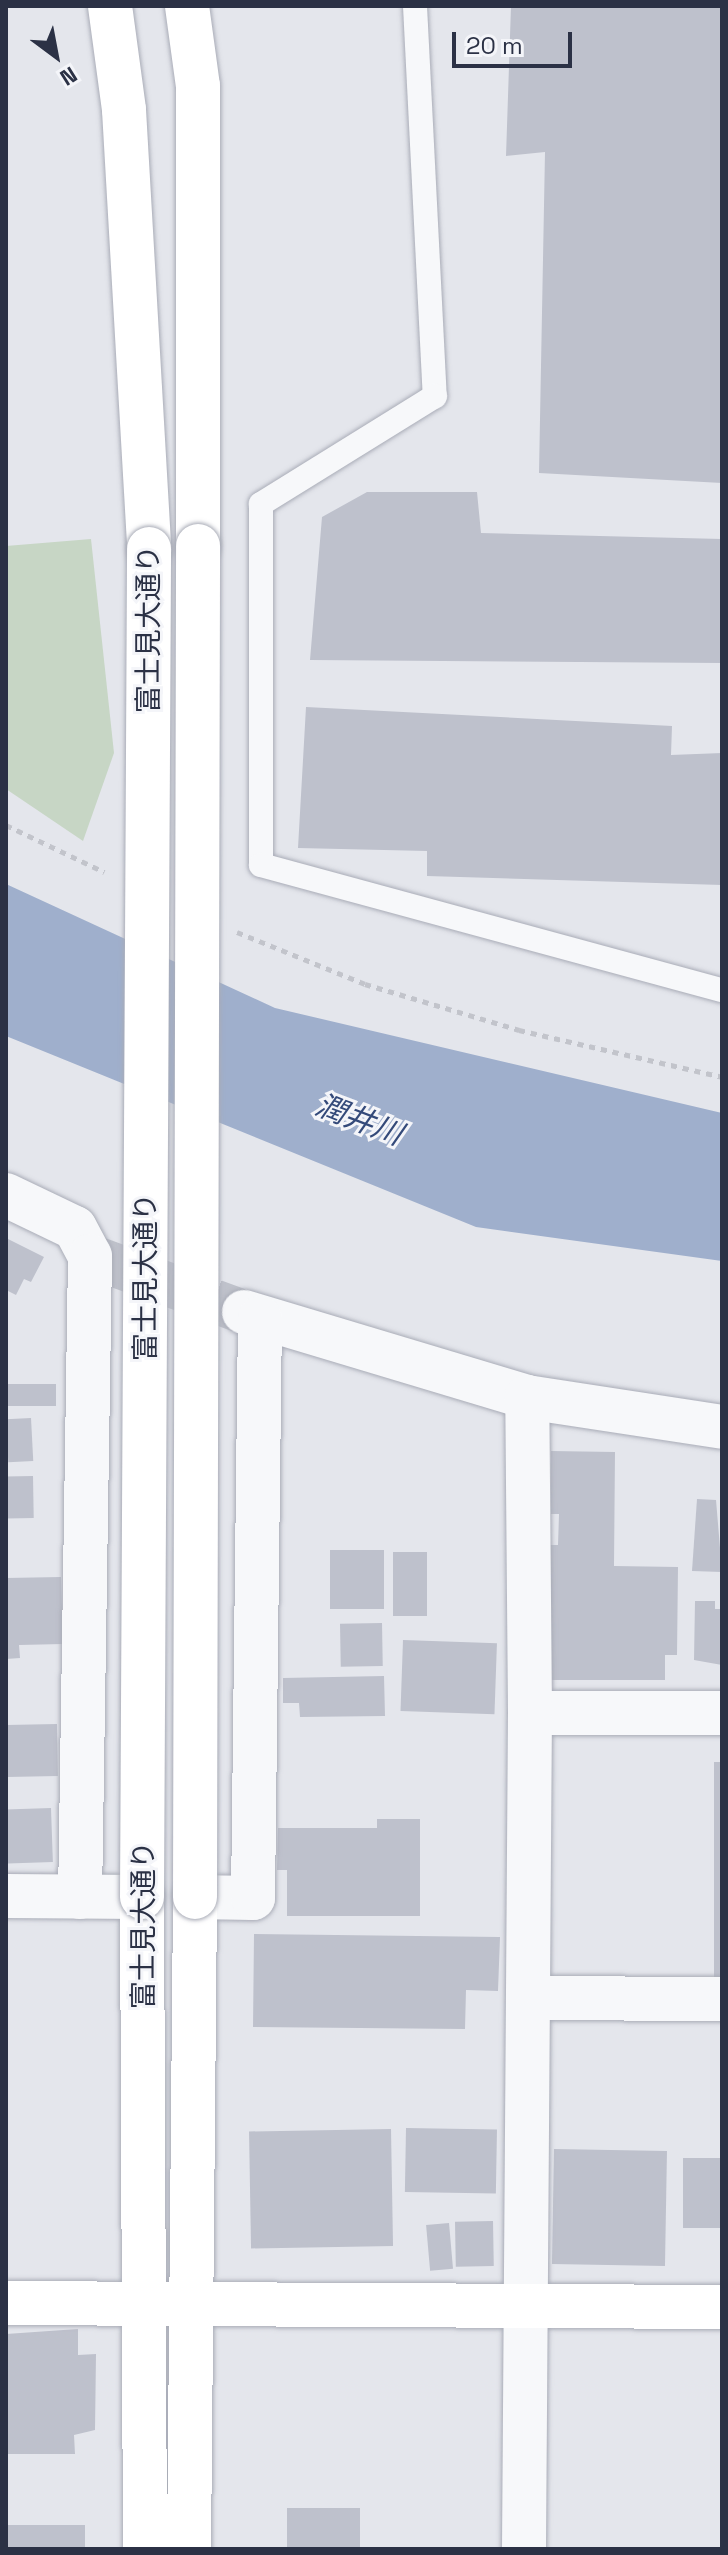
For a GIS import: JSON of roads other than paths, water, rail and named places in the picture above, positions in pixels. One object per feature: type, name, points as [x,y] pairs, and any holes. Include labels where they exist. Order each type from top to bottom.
[{"type":"street","name":"富士見大通り","points":[[110,6],[124,110],[149,549],[142,1897],[147,2304],[145,2549]]},
{"type":"street","name":"富士見大通り","points":[[187,6],[198,86],[195,1897],[189,2549]]},
{"type":"street","points":[[6,1195],[75,1228],[90,1256],[80,1897]]},
{"type":"street","points":[[195,1897],[253,1898],[252,1315],[527,1397],[722,1427]]},
{"type":"street","points":[[524,2549],[523,2307],[530,1713],[527,1397]]},
{"type":"street","points":[[530,1713],[722,1713]]},
{"type":"street","points":[[6,1896],[142,1897]]},
{"type":"street","points":[[528,1998],[722,1999]]},
{"type":"street","points":[[6,2303],[722,2307]]},
{"type":"lane","points":[[415,6],[435,396],[261,504],[261,865],[722,990]]},
{"type":"water","name":"潤井川","points":[[6,884],[275,1008],[722,1113],[722,1261],[476,1227],[6,1036]]},
{"type":"tunnel","points":[[90,1256],[244,1312]]}]
